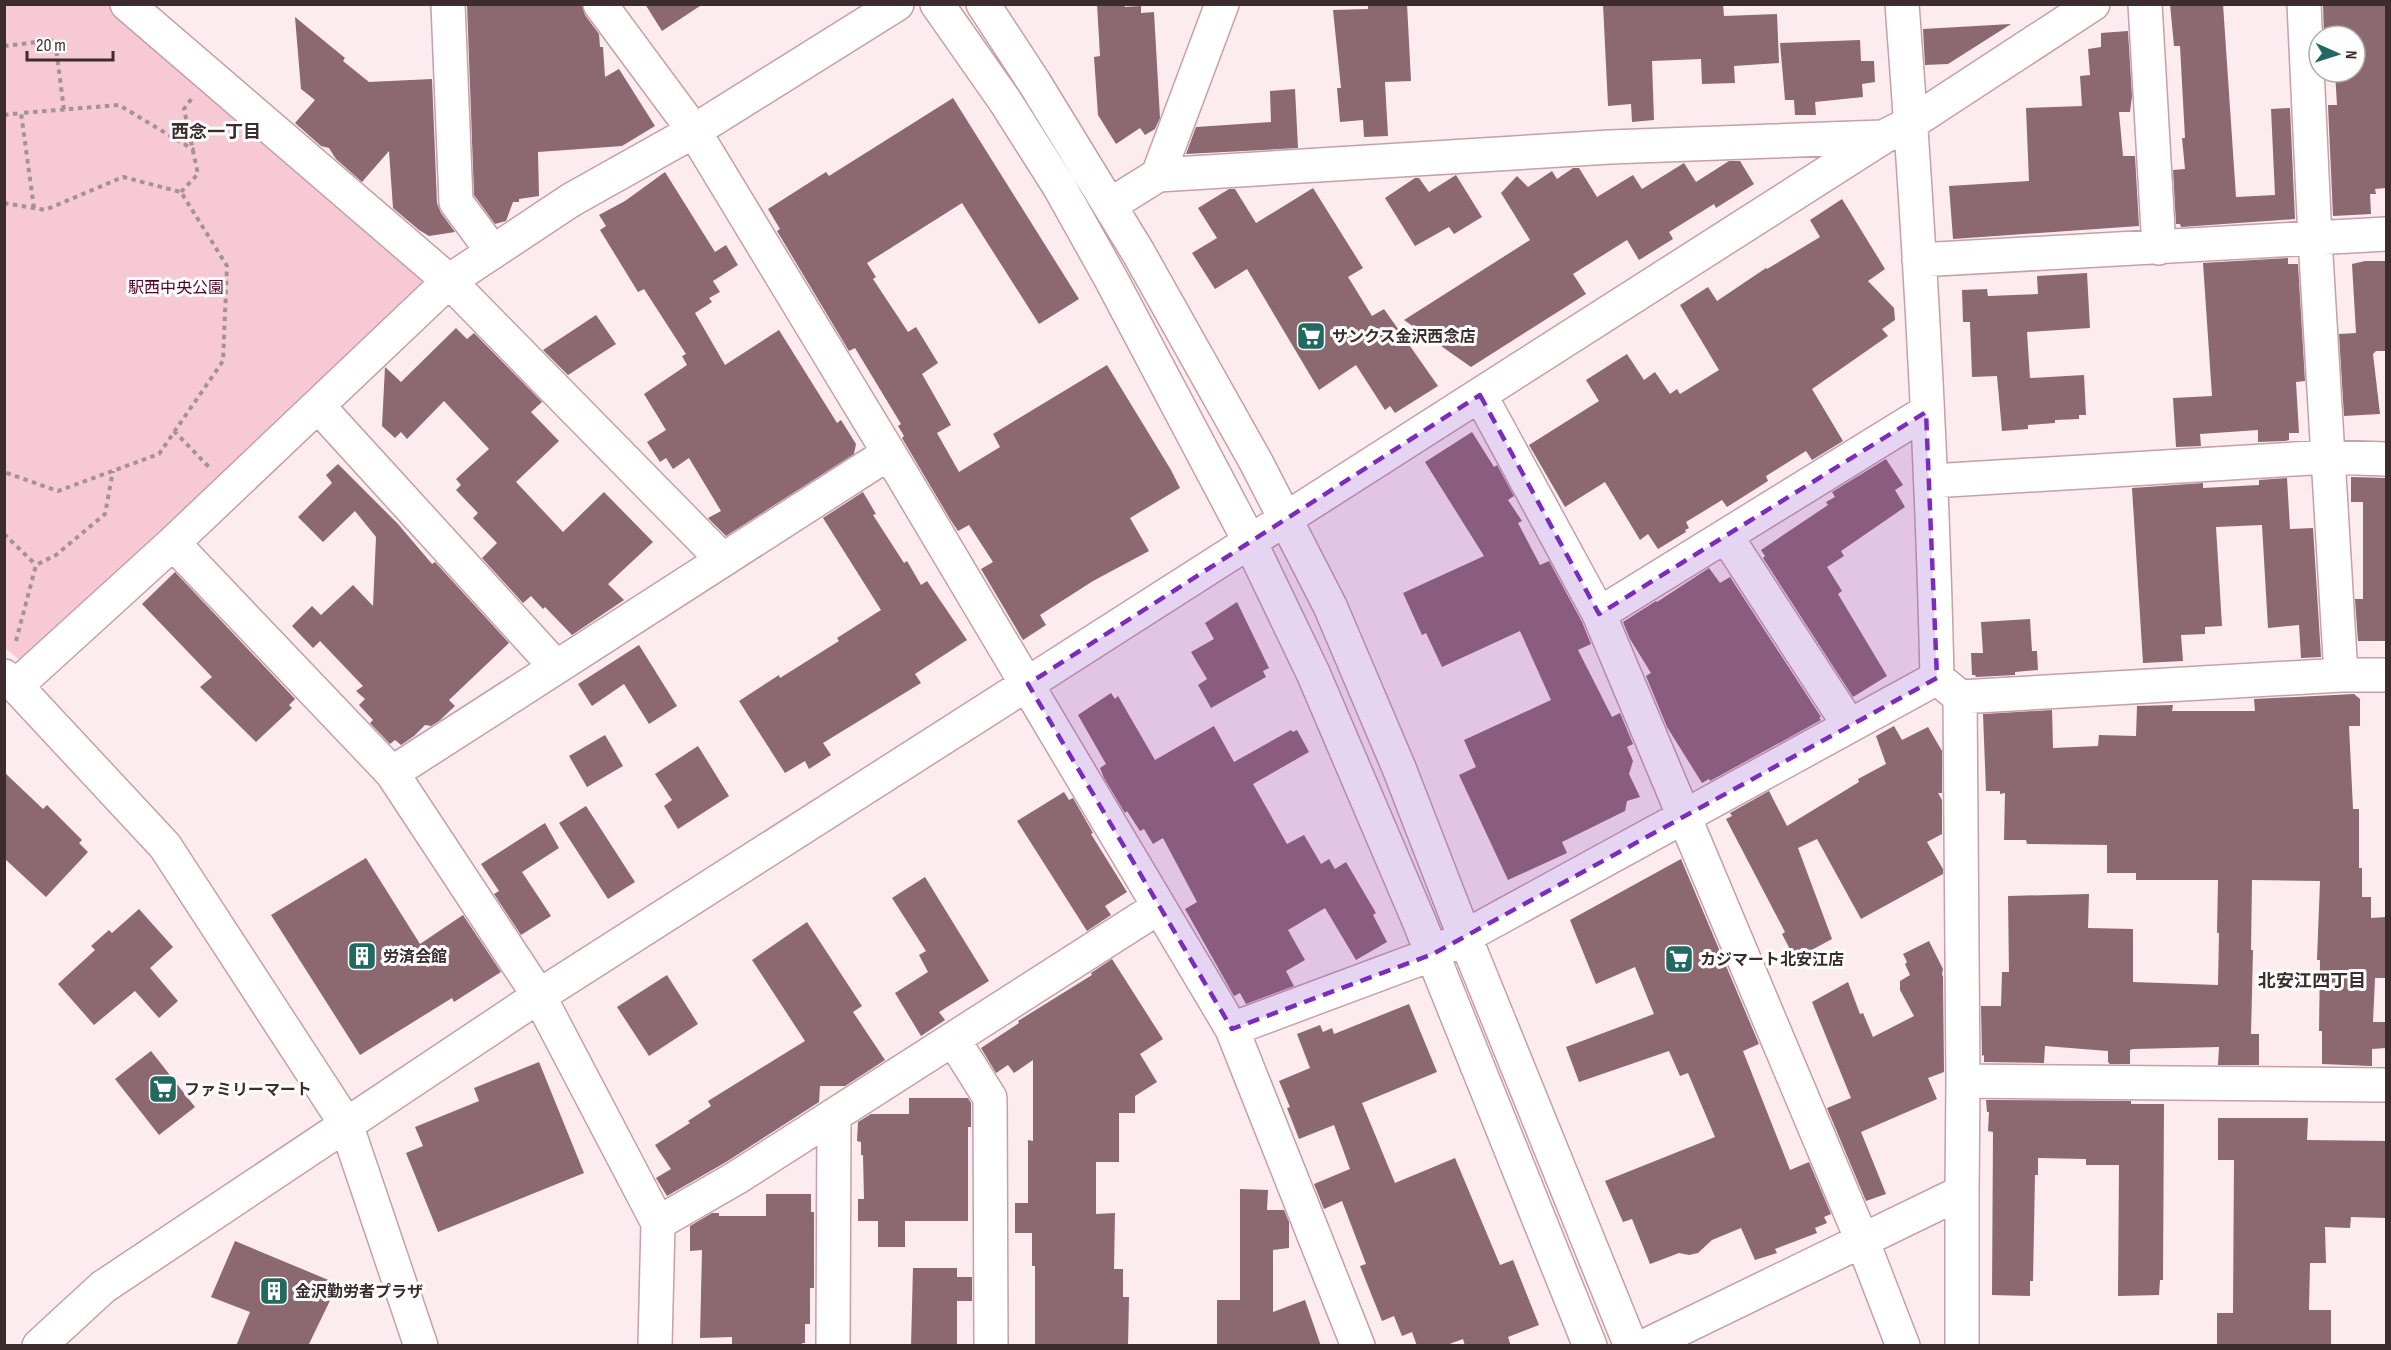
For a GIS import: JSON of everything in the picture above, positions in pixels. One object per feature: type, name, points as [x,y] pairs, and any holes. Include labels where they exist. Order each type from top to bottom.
[{"type":"street","points":[[127,4],[160,15],[449,281],[723,560]]},
{"type":"street","points":[[448,4],[456,202],[493,252]]},
{"type":"street","points":[[600,4],[694,131],[1028,684],[1232,1029],[1358,1346]]},
{"type":"street","points":[[421,1346],[346,1124],[165,846],[10,681],[173,543],[449,281],[571,200],[694,131],[897,4]]},
{"type":"street","points":[[937,4],[1005,101],[1059,186],[1111,279],[1250,542],[1313,673],[1433,954],[1590,1346]]},
{"type":"street","points":[[983,4],[1110,205],[1200,362],[1330,606],[1399,768],[1631,1346]]},
{"type":"street","points":[[1158,175],[1222,4]]},
{"type":"street","points":[[1902,4],[1897,130],[1919,260],[1924,310],[1926,412],[1949,687],[1964,1081],[1962,1346]]},
{"type":"street","points":[[39,1346],[103,1287],[539,996],[2093,4]]},
{"type":"street","points":[[2145,4],[2159,248]]},
{"type":"street","points":[[2304,4],[2315,239],[2341,675]]},
{"type":"street","points":[[1005,101],[1034,82]]},
{"type":"street","points":[[1110,205],[1158,175],[1897,130]]},
{"type":"street","points":[[1919,260],[2386,234]]},
{"type":"street","points":[[1480,395],[1599,614],[1862,1240],[1903,1346]]},
{"type":"street","points":[[318,406],[556,667]]},
{"type":"street","points":[[1599,614],[1926,412]]},
{"type":"street","points":[[392,773],[889,453]]},
{"type":"street","points":[[1932,481],[2328,457],[2386,459]]},
{"type":"street","points":[[1726,536],[1849,725]]},
{"type":"street","points":[[173,543],[392,773],[539,996],[658,1223],[655,1346]]},
{"type":"street","points":[[1232,1029],[1433,954],[1685,818],[1849,725],[1949,687],[2386,675]]},
{"type":"street","points":[[658,1223],[736,1178],[1159,907]]},
{"type":"street","points":[[953,1039],[990,1098],[991,1346]]},
{"type":"street","points":[[1964,1081],[2386,1085]]},
{"type":"street","points":[[833,1346],[834,1115]]},
{"type":"street","points":[[1645,1346],[1962,1192]]},
{"type":"path","points":[[4,46],[55,40],[64,110]]},
{"type":"path","points":[[181,192],[198,174],[184,109],[195,94]]},
{"type":"path","points":[[4,114],[119,105],[194,150]]},
{"type":"path","points":[[21,113],[34,208]]},
{"type":"path","points":[[4,203],[45,210],[123,177],[181,192],[227,266],[223,361],[159,453],[58,491],[4,471]]},
{"type":"path","points":[[174,431],[213,471]]},
{"type":"path","points":[[16,641],[36,565],[56,555],[105,514],[114,470]]},
{"type":"path","points":[[4,534],[36,565]]},
{"type":"highlighted area","points":[[1480,395],[1599,614],[1926,412],[1937,678],[1433,954],[1232,1029],[1028,684]]},
{"type":"green space","name":"駅西中央公園","points":[[4,5],[110,5],[436,282],[21,661],[4,647]]},
{"type":"building","points":[[467,4],[582,4],[585,15],[599,34],[600,47],[603,47],[605,77],[619,69],[655,126],[622,146],[538,152],[539,196],[513,202],[506,221],[495,224],[474,195]]},
{"type":"building","points":[[645,4],[703,4],[662,31]]},
{"type":"building","points":[[1097,4],[1141,6],[1141,13],[1154,12],[1160,118],[1155,129],[1145,135],[1140,128],[1116,144],[1098,115],[1094,57],[1100,56]]},
{"type":"building","points":[[1368,4],[1407,4],[1411,81],[1385,82],[1388,136],[1364,137],[1363,120],[1340,122],[1337,88],[1341,88],[1333,10],[1368,9]]},
{"type":"building","points":[[1603,4],[1723,4],[1724,16],[1777,14],[1779,63],[1734,66],[1735,83],[1702,84],[1701,59],[1652,61],[1654,120],[1632,122],[1631,104],[1608,106]]},
{"type":"building","points":[[2170,4],[2223,4],[2236,197],[2275,195],[2271,109],[2290,108],[2295,219],[2181,227],[2180,224],[2176,224],[2173,170],[2185,169],[2182,138],[2185,138],[2180,46],[2174,46]]},
{"type":"building","points":[[2323,4],[2386,4],[2386,188],[2375,189],[2376,194],[2370,194],[2371,214],[2333,216],[2328,105],[2337,105],[2336,84],[2367,84],[2367,24],[2324,24]]},
{"type":"building","points":[[295,17],[345,58],[343,61],[369,82],[432,79],[437,203],[441,213],[455,232],[429,236],[393,208],[389,151],[362,182],[336,159],[329,148],[321,146],[295,123],[315,100],[301,89]]},
{"type":"building","points":[[2011,24],[1948,64],[1925,65],[1923,29]]},
{"type":"building","points":[[2128,31],[2132,96],[2130,112],[2119,112],[2123,156],[2135,156],[2139,226],[1953,239],[1949,186],[2029,181],[2026,108],[2082,106],[2080,76],[2090,75],[2088,49],[2101,47],[2101,33]]},
{"type":"building","points":[[1860,40],[1861,61],[1874,61],[1875,82],[1862,84],[1863,97],[1815,102],[1816,115],[1795,115],[1794,100],[1785,100],[1780,43]]},
{"type":"building","points":[[1295,89],[1298,148],[1186,154],[1196,127],[1271,122],[1270,91]]},
{"type":"building","points":[[953,98],[1079,299],[1039,324],[962,203],[867,263],[876,277],[873,279],[908,332],[916,327],[938,363],[922,374],[951,425],[937,433],[959,472],[1000,447],[993,434],[1107,365],[1180,488],[1130,518],[1149,551],[1093,581],[1040,615],[1046,625],[1023,640],[981,569],[993,562],[969,525],[958,531],[950,519],[902,438],[904,436],[898,426],[901,424],[855,348],[849,351],[777,231],[780,229],[768,209],[826,172],[829,176]]},
{"type":"building","points":[[1729,161],[1740,161],[1754,184],[1716,208],[1714,204],[1669,232],[1673,239],[1639,260],[1627,240],[1573,274],[1586,294],[1471,367],[1404,320],[1530,240],[1501,193],[1517,176],[1528,187],[1552,171],[1557,179],[1573,168],[1579,168],[1597,197],[1633,175],[1642,189],[1684,163],[1696,182]]},
{"type":"building","points":[[665,172],[715,252],[726,245],[738,265],[713,281],[720,292],[709,298],[712,302],[695,313],[725,365],[779,330],[837,423],[841,420],[856,444],[854,454],[726,536],[708,518],[721,511],[689,458],[673,469],[666,458],[660,462],[647,442],[666,430],[644,394],[687,365],[682,356],[686,354],[644,289],[638,292],[600,230],[606,226],[599,215],[625,201]]},
{"type":"building","points":[[1456,175],[1482,217],[1454,234],[1449,227],[1415,246],[1385,198],[1415,178],[1419,178],[1429,192]]},
{"type":"building","points":[[1313,188],[1363,268],[1348,277],[1372,316],[1384,309],[1438,386],[1395,413],[1390,406],[1385,410],[1356,365],[1319,390],[1247,269],[1215,289],[1192,253],[1217,238],[1198,208],[1229,189],[1235,189],[1256,223]]},
{"type":"building","points":[[1842,199],[1885,269],[1868,281],[1894,308],[1895,320],[1882,329],[1888,336],[1812,389],[1843,441],[1812,460],[1806,451],[1766,476],[1768,481],[1727,507],[1722,500],[1686,522],[1689,528],[1685,530],[1686,532],[1658,549],[1648,534],[1640,540],[1605,482],[1565,507],[1529,445],[1599,401],[1586,380],[1627,354],[1644,380],[1655,372],[1670,394],[1677,389],[1680,394],[1719,370],[1680,305],[1708,287],[1717,301],[1766,268],[1820,237],[1810,220]]},
{"type":"building","points":[[2288,258],[2288,264],[2298,264],[2305,381],[2296,382],[2299,433],[2289,433],[2289,440],[2285,441],[2258,442],[2258,430],[2200,434],[2201,446],[2176,447],[2173,398],[2212,396],[2203,263]]},
{"type":"building","points":[[2365,261],[2386,261],[2386,351],[2376,351],[2373,354],[2380,414],[2344,416],[2339,334],[2356,333],[2352,264]]},
{"type":"building","points":[[2087,273],[2090,328],[2027,332],[2030,378],[2084,375],[2086,415],[2079,415],[2079,419],[2055,420],[2055,423],[2028,425],[2028,429],[2002,431],[1997,376],[1972,377],[1970,322],[1963,322],[1962,290],[1987,289],[1988,296],[2038,294],[2037,276]]},
{"type":"building","points":[[596,315],[616,344],[568,375],[543,350]]},
{"type":"building","points":[[456,328],[467,339],[474,333],[542,402],[531,412],[559,441],[516,482],[563,532],[604,492],[653,542],[608,584],[624,600],[572,635],[531,596],[523,603],[482,558],[497,543],[473,518],[478,513],[456,490],[461,485],[456,479],[489,449],[444,401],[407,439],[401,432],[395,438],[382,426],[385,367],[401,382]]},
{"type":"building","points":[[1472,432],[1494,467],[1497,465],[1514,496],[1508,500],[1522,521],[1518,523],[1540,565],[1549,561],[1582,622],[1591,644],[1578,650],[1612,717],[1620,713],[1633,744],[1627,747],[1633,761],[1629,774],[1640,797],[1627,801],[1625,811],[1562,842],[1567,853],[1508,880],[1459,775],[1476,767],[1464,740],[1551,700],[1520,631],[1442,667],[1426,633],[1422,635],[1403,593],[1484,556],[1425,462]]},
{"type":"building","points":[[1886,459],[1903,485],[1895,490],[1905,507],[1841,551],[1844,556],[1827,567],[1842,591],[1838,594],[1887,676],[1853,697],[1763,558],[1765,556],[1761,550],[1828,505],[1826,502],[1835,497],[1832,492]]},
{"type":"building","points":[[338,464],[398,524],[432,564],[435,562],[509,643],[449,700],[455,706],[439,721],[431,726],[425,725],[401,745],[395,740],[390,744],[370,723],[373,720],[359,705],[365,699],[356,691],[363,686],[320,641],[313,648],[292,626],[312,606],[321,615],[353,585],[373,606],[376,537],[355,511],[323,542],[298,517],[332,483],[326,475]]},
{"type":"building","points":[[2351,477],[2386,478],[2386,641],[2358,641],[2355,599],[2363,599],[2363,502],[2351,502]]},
{"type":"building","points":[[2287,478],[2290,529],[2313,528],[2321,657],[2301,658],[2299,625],[2268,628],[2262,525],[2216,527],[2222,626],[2205,627],[2205,634],[2181,635],[2183,661],[2143,663],[2132,488],[2203,483],[2203,488],[2259,485],[2259,480]]},
{"type":"building","points":[[863,492],[876,514],[873,515],[904,563],[907,561],[921,585],[927,581],[967,640],[915,674],[921,683],[823,743],[831,755],[809,769],[805,761],[785,773],[739,701],[839,641],[837,638],[881,610],[823,518]]},
{"type":"building","points":[[1709,568],[1720,583],[1730,577],[1821,720],[1710,781],[1709,779],[1702,783],[1667,727],[1646,676],[1651,673],[1630,639],[1623,622]]},
{"type":"building","points":[[175,572],[295,699],[289,705],[292,708],[256,742],[200,687],[212,677],[142,604]]},
{"type":"building","points":[[1237,602],[1269,668],[1263,671],[1266,677],[1211,708],[1198,685],[1207,679],[1191,652],[1214,639],[1205,623]]},
{"type":"building","points":[[2030,619],[2032,651],[2037,651],[2038,670],[2015,672],[2015,675],[1976,677],[1972,675],[1971,653],[1983,653],[1981,622]]},
{"type":"building","points":[[639,645],[677,706],[649,724],[624,684],[592,706],[578,684]]},
{"type":"building","points":[[1111,693],[1115,699],[1118,696],[1155,760],[1214,726],[1234,762],[1291,730],[1293,732],[1297,730],[1309,752],[1253,784],[1287,844],[1304,835],[1321,864],[1329,859],[1335,869],[1346,862],[1376,913],[1373,915],[1387,942],[1356,960],[1325,908],[1288,930],[1305,960],[1286,971],[1294,986],[1246,1004],[1240,993],[1234,996],[1185,909],[1197,902],[1163,838],[1153,844],[1144,829],[1140,831],[1127,811],[1125,813],[1100,768],[1106,764],[1078,715]]},
{"type":"building","points":[[2354,694],[2360,699],[2360,726],[2349,726],[2353,809],[2359,809],[2359,868],[2362,868],[2362,897],[2371,897],[2371,918],[2386,917],[2386,978],[2375,978],[2373,1022],[2386,1022],[2386,1048],[2372,1049],[2372,1066],[2322,1064],[2322,1031],[2319,1031],[2320,960],[2317,960],[2320,881],[2252,880],[2251,1034],[2259,1034],[2259,1065],[2218,1065],[2219,1047],[2133,1049],[2130,1050],[2130,1064],[2110,1064],[2108,1051],[2045,1046],[2044,1063],[1984,1062],[1981,1006],[2001,1006],[2002,972],[2009,972],[2008,896],[2089,894],[2088,928],[2133,929],[2133,982],[2218,985],[2219,933],[2217,933],[2218,880],[2136,880],[2136,873],[2107,873],[2107,845],[2027,844],[2026,840],[2004,840],[2005,793],[1986,791],[1983,714],[2052,710],[2053,748],[2098,746],[2099,735],[2136,736],[2137,706],[2173,705],[2172,711],[2255,711],[2254,699]]},
{"type":"building","points":[[1894,726],[1902,740],[1928,727],[1942,751],[1942,793],[1938,793],[1942,800],[1942,834],[1927,842],[1943,869],[1943,874],[1861,919],[1817,839],[1798,848],[1832,939],[1795,959],[1782,934],[1785,932],[1726,819],[1732,816],[1730,813],[1769,791],[1787,826],[1859,782],[1858,779],[1886,764],[1876,736]]},
{"type":"building","points":[[605,735],[623,766],[587,787],[569,756]]},
{"type":"building","points":[[698,746],[729,796],[678,829],[664,806],[672,800],[655,774]]},
{"type":"building","points":[[4,772],[43,809],[47,805],[82,840],[79,843],[88,852],[46,897],[4,858]]},
{"type":"building","points":[[1064,792],[1069,800],[1073,798],[1093,833],[1091,834],[1127,892],[1105,906],[1111,915],[1087,931],[1017,821]]},
{"type":"building","points":[[586,806],[635,882],[608,899],[559,823]]},
{"type":"building","points":[[545,823],[559,848],[522,872],[551,916],[521,935],[494,894],[499,891],[481,864]]},
{"type":"building","name":"労済会館","points":[[366,858],[420,944],[463,915],[501,972],[454,1002],[452,998],[360,1055],[271,915]]},
{"type":"building","points":[[1681,859],[1759,1044],[1743,1051],[1790,1170],[1809,1162],[1831,1214],[1824,1217],[1827,1223],[1815,1228],[1817,1233],[1775,1249],[1777,1253],[1755,1260],[1741,1228],[1712,1240],[1698,1253],[1689,1255],[1679,1253],[1650,1264],[1632,1219],[1623,1222],[1605,1181],[1715,1137],[1688,1073],[1680,1076],[1669,1051],[1579,1082],[1566,1047],[1654,1014],[1635,967],[1596,984],[1570,920]]},
{"type":"building","points":[[925,877],[989,981],[939,1012],[945,1020],[921,1036],[895,993],[928,972],[919,955],[926,951],[892,898]]},
{"type":"building","points":[[139,909],[173,947],[150,968],[178,1001],[159,1018],[135,991],[94,1025],[58,984],[95,950],[91,946],[109,930],[112,933]]},
{"type":"building","points":[[807,922],[862,1006],[853,1012],[885,1060],[845,1086],[820,1086],[819,1102],[726,1162],[667,1196],[656,1178],[671,1169],[655,1145],[690,1123],[688,1121],[711,1106],[708,1101],[805,1041],[752,960]]},
{"type":"building","points":[[1929,941],[1943,969],[1944,1072],[1928,1078],[1937,1099],[1861,1132],[1886,1194],[1866,1201],[1827,1108],[1851,1098],[1812,1002],[1848,982],[1860,1014],[1863,1013],[1873,1037],[1914,1016],[1900,990],[1900,981],[1910,975],[1903,954]]},
{"type":"building","points":[[1112,959],[1163,1039],[1140,1054],[1157,1082],[1135,1096],[1135,1113],[1119,1113],[1119,1162],[1096,1162],[1096,1214],[1115,1213],[1114,1269],[1123,1269],[1123,1297],[1129,1297],[1128,1346],[1035,1346],[1035,1266],[1032,1266],[1032,1233],[1015,1233],[1015,1203],[1028,1203],[1028,1140],[1033,1141],[1033,1060],[1014,1073],[1008,1065],[996,1073],[981,1048],[1019,1023],[1018,1021],[1092,975],[1091,973]]},
{"type":"building","points":[[667,975],[698,1024],[649,1056],[617,1007]]},
{"type":"building","points":[[1409,1004],[1437,1072],[1362,1103],[1395,1183],[1455,1158],[1500,1265],[1513,1260],[1539,1325],[1508,1337],[1511,1346],[1465,1346],[1463,1339],[1444,1346],[1417,1346],[1412,1332],[1402,1336],[1394,1316],[1382,1321],[1360,1266],[1366,1264],[1342,1201],[1324,1209],[1314,1184],[1350,1169],[1334,1125],[1299,1139],[1287,1108],[1290,1107],[1279,1081],[1310,1068],[1297,1034],[1320,1025],[1323,1032],[1332,1028],[1334,1034]]},
{"type":"building","points":[[151,1051],[195,1107],[159,1135],[115,1079]]},
{"type":"building","points":[[539,1062],[584,1173],[438,1232],[406,1153],[423,1146],[415,1127],[479,1101],[474,1088]]},
{"type":"building","points":[[909,1098],[968,1098],[971,1103],[971,1127],[968,1127],[968,1221],[905,1221],[905,1247],[878,1247],[878,1221],[858,1221],[858,1199],[864,1199],[863,1155],[861,1155],[861,1142],[857,1141],[858,1122],[871,1114],[909,1114]]},
{"type":"building","points":[[1986,1100],[2131,1101],[2131,1104],[2164,1104],[2163,1280],[2160,1280],[2159,1295],[2118,1296],[2119,1165],[2086,1165],[2086,1159],[2038,1158],[2038,1175],[2035,1175],[2033,1281],[2030,1281],[2030,1296],[1992,1295],[1993,1132],[1988,1131],[1989,1112],[1987,1112]]},
{"type":"building","points":[[2218,1118],[2308,1118],[2307,1140],[2386,1141],[2386,1218],[2351,1217],[2350,1228],[2325,1227],[2326,1263],[2310,1263],[2309,1310],[2331,1310],[2331,1346],[2217,1346],[2217,1313],[2233,1313],[2234,1160],[2218,1160]]},
{"type":"building","points":[[1240,1189],[1268,1190],[1267,1210],[1284,1210],[1289,1222],[1289,1248],[1273,1250],[1273,1312],[1305,1300],[1321,1346],[1217,1346],[1217,1300],[1240,1300]]},
{"type":"building","points":[[766,1194],[811,1194],[811,1212],[814,1212],[814,1288],[810,1288],[810,1324],[805,1324],[805,1343],[802,1343],[802,1346],[732,1346],[732,1337],[700,1338],[702,1250],[690,1251],[690,1226],[712,1213],[719,1213],[719,1216],[766,1216]]},
{"type":"building","name":"金沢勤労者プラザ","points":[[235,1241],[338,1284],[308,1346],[236,1346],[250,1312],[211,1297]]},
{"type":"building","points":[[913,1268],[957,1268],[957,1277],[972,1277],[972,1301],[957,1301],[957,1346],[911,1346]]},
{"type":"place","name":"サンクス金沢西念店","points":[[1311,336]]},
{"type":"place","name":"労済会館","points":[[362,956]]},
{"type":"place","name":"カジマート北安江店","points":[[1679,959]]},
{"type":"place","name":"ファミリーマート","points":[[163,1089]]},
{"type":"place","name":"金沢勤労者プラザ","points":[[274,1291]]},
{"type":"district","name":"西念一丁目","points":[[216,132]]},
{"type":"district","name":"北安江四丁目","points":[[2312,981]]}]
